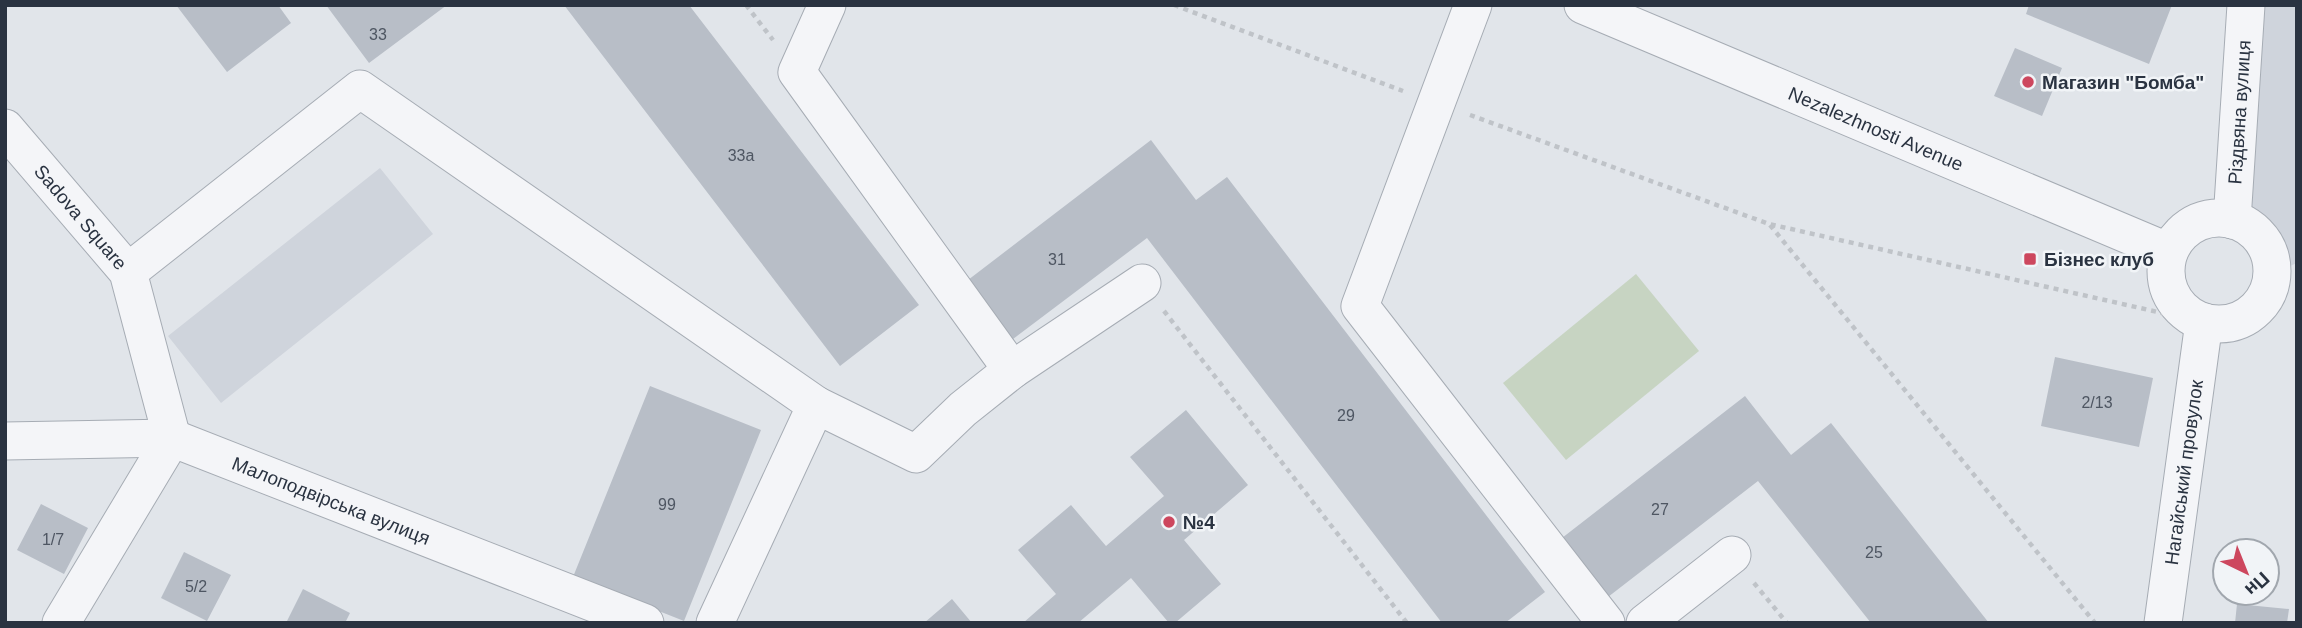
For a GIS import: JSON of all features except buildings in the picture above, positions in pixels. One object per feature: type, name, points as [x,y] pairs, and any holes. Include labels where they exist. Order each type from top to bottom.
[{"type":"street","points":[[827,5],[797,72],[1012,370]]},
{"type":"street","points":[[1473,5],[1360,306],[1606,623]]},
{"type":"street","name":"Nezalezhnosti Avenue","points":[[1583,5],[2169,252]]},
{"type":"street","name":"Різдвяна вулиця","points":[[2232,220],[2246,5]]},
{"type":"street","points":[[128,272],[360,89],[816,405],[916,454],[963,409],[1012,370],[1142,283]]},
{"type":"street","name":"Sadova Square","points":[[5,128],[128,272],[172,438]]},
{"type":"street","points":[[2217,218],[2232,220],[2245,225],[2265,245],[2283,281],[2261,304],[2242,318],[2219,324],[2203,322],[2188,315],[2175,302],[2168,287],[2165,269],[2169,252],[2188,228],[2217,218]]},
{"type":"street","name":"Нагайський провулок","points":[[2163,623],[2203,322]]},
{"type":"street","points":[[715,623],[816,405]]},
{"type":"street","points":[[61,623],[172,438]]},
{"type":"street","name":"Малоподвірська вулиця","points":[[5,441],[172,438],[645,623]]},
{"type":"street","points":[[1645,623],[1732,555]]},
{"type":"path","points":[[1174,5],[1769,224],[2203,322]]},
{"type":"path","points":[[1769,224],[2095,623]]},
{"type":"path","points":[[1142,283],[1407,623]]},
{"type":"path","points":[[1732,555],[1787,623]]},
{"type":"shaded area","points":[[2246,5],[2297,5],[2297,263],[2272,274],[2265,245],[2245,225]]},
{"type":"shaded area","points":[[380,168],[433,234],[221,403],[168,336]]},
{"type":"green space","points":[[1636,274],[1699,351],[1566,460],[1503,383]]},
{"type":"place","name":"Магазин \"Бомба\"","points":[[2028,82]]},
{"type":"place","name":"Бізнес клуб","points":[[2030,259]]},
{"type":"place","name":"№4","points":[[1169,522]]}]
